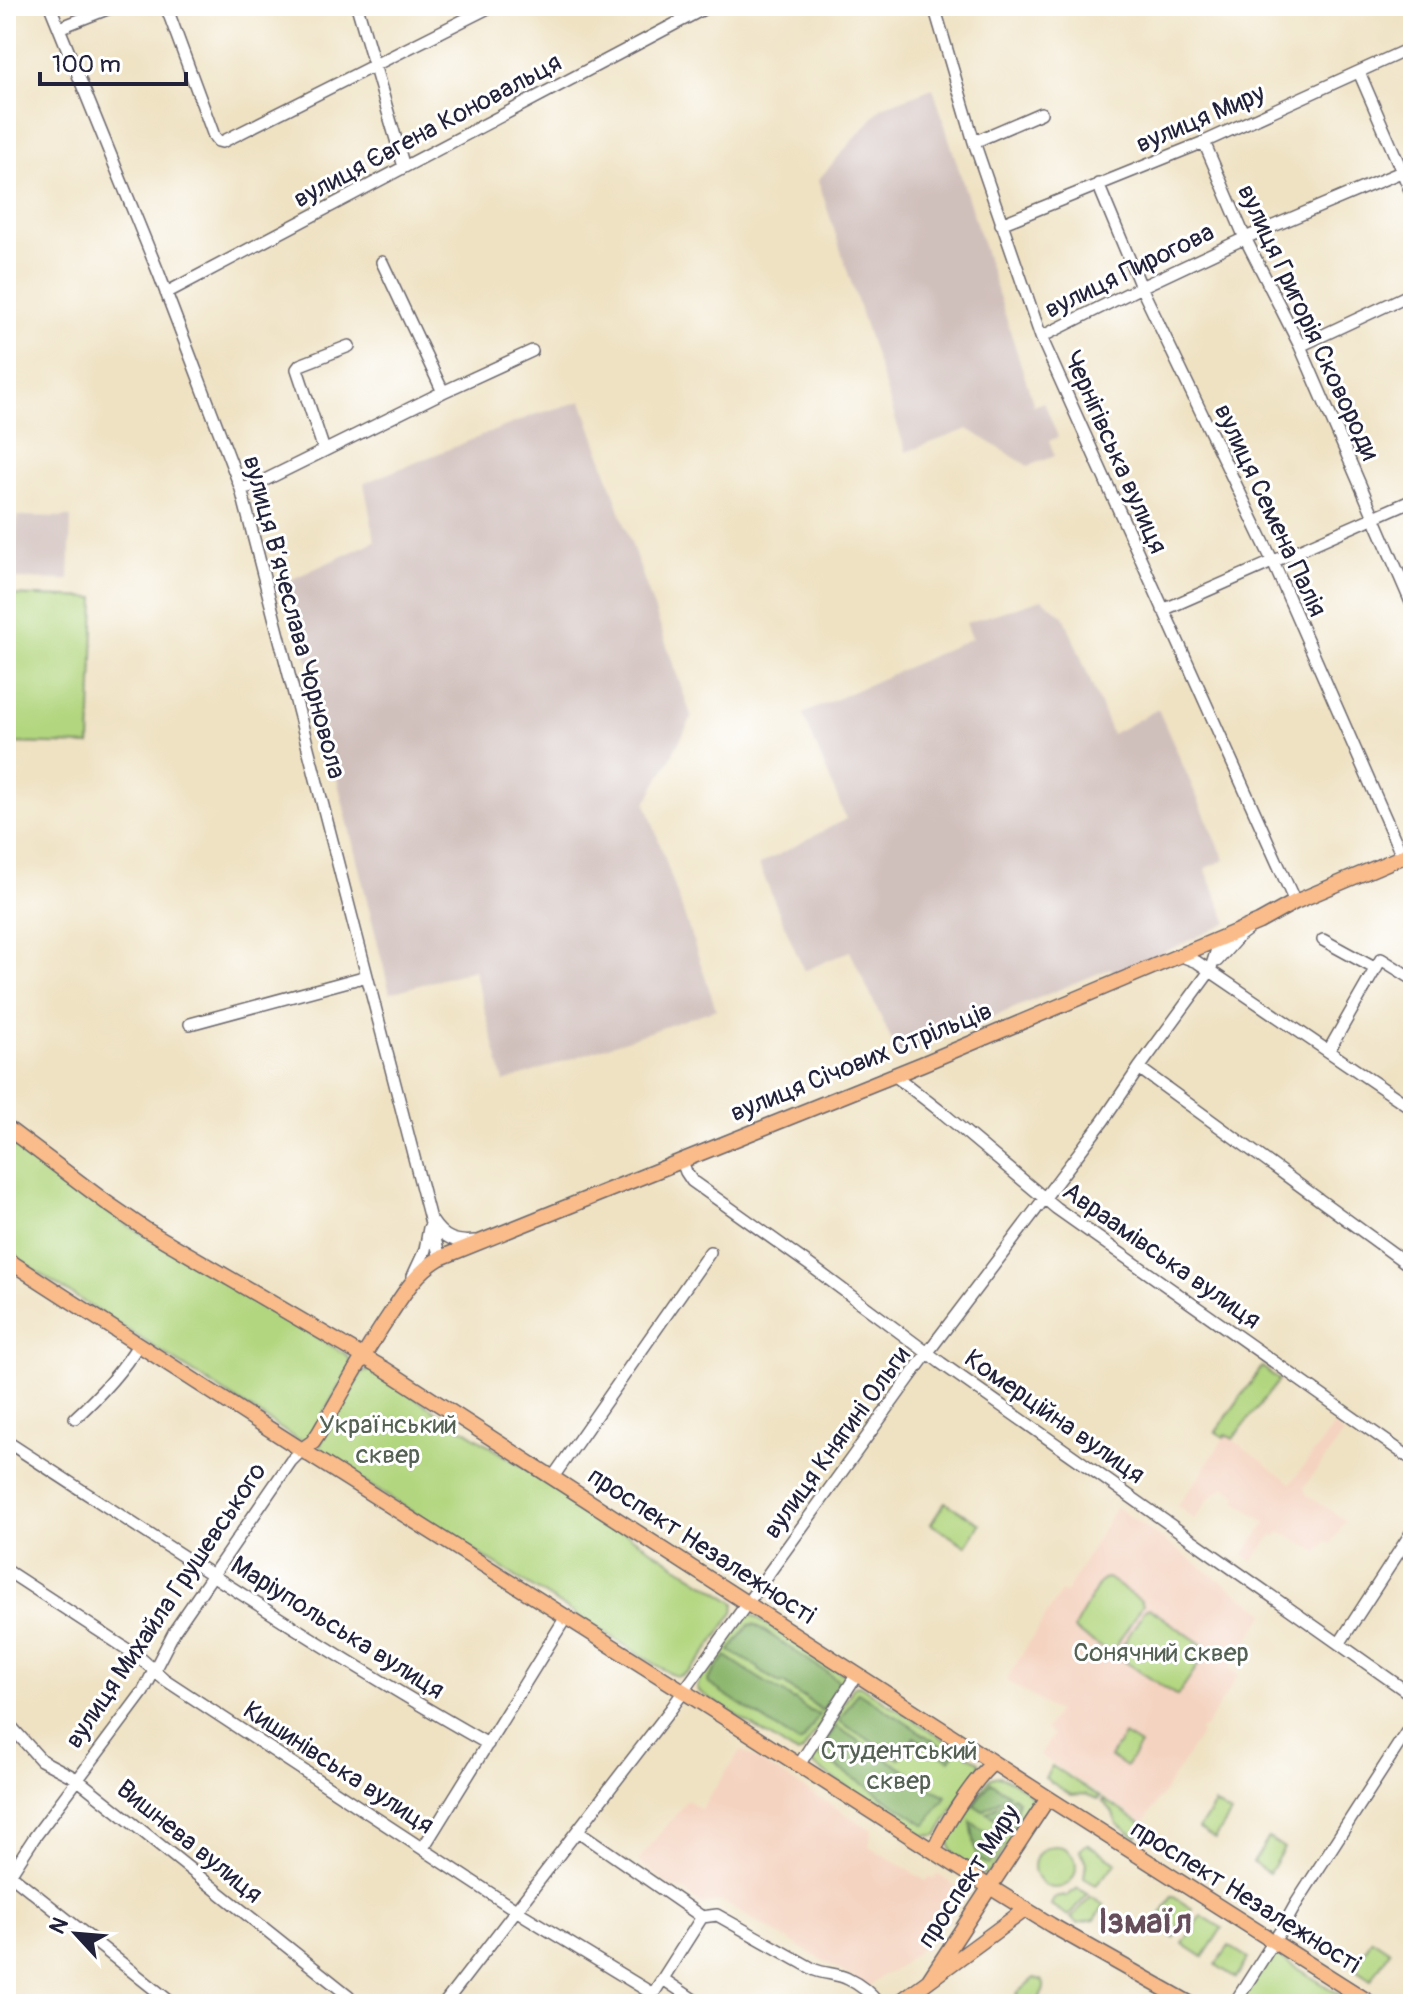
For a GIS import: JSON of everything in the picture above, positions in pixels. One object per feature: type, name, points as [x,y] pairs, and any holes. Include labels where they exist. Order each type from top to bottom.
[{"type":"main road","name":"вулиця Січових Стрільців","points":[[363,1356],[418,1274],[440,1258],[894,1075],[1259,922],[1295,902],[1408,854]]},
{"type":"main road","name":"проспект Незалежності","points":[[6,1127],[145,1229],[363,1356],[1372,2004]]},
{"type":"main road","points":[[6,1259],[1026,1909],[1191,2004]]},
{"type":"main road","name":"вулиця Михайла Грушевського","points":[[302,1450],[319,1433],[363,1356]]},
{"type":"main road","points":[[934,1851],[939,1836],[983,1771],[993,1763]]},
{"type":"main road","name":"проспект Миру","points":[[929,1980],[1048,1798]]},
{"type":"main road","name":"проспект Миру","points":[[897,2004],[1026,1909]]},
{"type":"street","name":"вулиця Вʼячеслава Чорновола","points":[[50,6],[241,489],[440,1258]]},
{"type":"street","points":[[59,28],[115,6]]},
{"type":"street","points":[[166,6],[214,136],[222,142],[492,6]]},
{"type":"street","points":[[357,6],[404,167]]},
{"type":"street","name":"вулиця Євгена Коновальця","points":[[166,293],[709,6]]},
{"type":"street","name":"Чернігівська вулиця","points":[[934,6],[974,142],[1041,337],[1295,902]]},
{"type":"street","name":"вулиця Миру","points":[[1001,224],[1204,142],[1413,47]]},
{"type":"street","points":[[1359,72],[1408,170],[1413,197]]},
{"type":"street","points":[[974,142],[1041,113]]},
{"type":"street","name":"вулиця Григорія Сковороди","points":[[1204,142],[1245,238],[1300,346],[1413,607]]},
{"type":"street","name":"вулиця Пирогова","points":[[1041,337],[1245,238],[1408,170]]},
{"type":"street","name":"вулиця Семена Палія","points":[[1098,184],[1141,287],[1408,854]]},
{"type":"street","points":[[382,262],[443,392]]},
{"type":"street","points":[[1300,346],[1413,293]]},
{"type":"street","points":[[324,450],[297,369],[300,365],[349,346]]},
{"type":"street","points":[[241,489],[532,351]]},
{"type":"street","points":[[1163,610],[1413,500]]},
{"type":"street","points":[[1210,971],[1239,936],[1259,922]]},
{"type":"street","name":"вулиця Княгині Ольги","points":[[444,2004],[683,1691],[928,1352],[1103,1121],[1210,971],[1221,937]]},
{"type":"street","points":[[1323,940],[1376,969]]},
{"type":"street","points":[[1179,955],[1197,962],[1413,1109]]},
{"type":"street","points":[[1329,1050],[1381,959],[1413,979]]},
{"type":"street","points":[[190,1024],[367,976]]},
{"type":"street","points":[[1139,1068],[1413,1268]]},
{"type":"street","name":"Авраамівська вулиця","points":[[894,1075],[1045,1200],[1413,1460]]},
{"type":"street","name":"Комерційна вулиця","points":[[682,1161],[692,1181],[1413,1696]]},
{"type":"street","points":[[429,1216],[439,1230],[452,1239],[484,1240]]},
{"type":"street","points":[[407,1289],[425,1250],[429,1216]]},
{"type":"street","points":[[553,1477],[710,1252]]},
{"type":"street","points":[[75,1418],[102,1393],[138,1345]]},
{"type":"street","name":"Маріупольська вулиця","points":[[6,1441],[415,1703],[488,1744]]},
{"type":"street","name":"вулиця Михайла Грушевського","points":[[7,1875],[143,1692],[166,1645],[291,1461],[302,1450]]},
{"type":"street","points":[[1339,1644],[1413,1530]]},
{"type":"street","name":"Кишинівська вулиця","points":[[6,1570],[139,1657],[164,1679],[516,1911],[653,1994],[663,1979]]},
{"type":"street","points":[[423,1848],[566,1617]]},
{"type":"street","points":[[799,1765],[857,1674]]},
{"type":"street","name":"Вишнева вулиця","points":[[6,1721],[41,1760],[77,1779],[349,1996]]},
{"type":"street","points":[[1234,2004],[1413,1722]]},
{"type":"street","points":[[578,1831],[702,1917],[717,1915],[815,1970],[846,1978],[872,1995],[879,2004]]},
{"type":"street","points":[[7,1875],[173,2004]]},
{"type":"street","points":[[700,2004],[663,1979],[702,1917]]},
{"type":"shaded area","points":[[933,88],[1034,406],[1044,402],[1058,437],[1049,441],[1055,456],[1028,466],[968,429],[906,452],[818,180],[882,107]]},
{"type":"shaded area","points":[[582,401],[692,718],[646,803],[716,1009],[504,1082],[474,970],[390,993],[288,581],[375,541],[364,483],[534,415]]},
{"type":"shaded area","points":[[17,516],[71,517],[69,580],[15,579]]},
{"type":"shaded area","points":[[1042,599],[1064,616],[1112,734],[1158,709],[1225,860],[1205,868],[1228,923],[1114,975],[1111,968],[899,1056],[850,951],[804,971],[759,865],[846,819],[803,714],[972,638],[966,623]]},
{"type":"shaded area","points":[[1334,1426],[1344,1434],[1304,1487],[1306,1494],[1346,1521],[1331,1544],[1326,1541],[1318,1553],[1280,1532],[1277,1536],[1273,1534],[1252,1562],[1243,1555],[1266,1523],[1236,1501],[1239,1497],[1226,1487],[1210,1497],[1194,1519],[1177,1506],[1226,1434],[1291,1483]]},
{"type":"shaded area","points":[[1116,1507],[1266,1613],[1229,1668],[1238,1675],[1144,1823],[1040,1755],[1053,1735],[1046,1729],[1057,1712],[1006,1680],[1061,1592],[1065,1594]]},
{"type":"shaded area","points":[[741,1750],[872,1830],[869,1846],[926,1881],[930,1877],[934,1879],[937,1874],[958,1888],[955,1892],[959,1895],[947,1913],[943,1911],[919,1950],[868,1987],[722,1901],[702,1905],[684,1891],[667,1884],[638,1861],[687,1800],[701,1809]]},
{"type":"green space","points":[[7,595],[95,598],[90,745],[6,743]]},
{"type":"green space","points":[[6,1136],[122,1222],[347,1355],[350,1367],[310,1437],[297,1439],[6,1252]]},
{"type":"green space","points":[[1262,1367],[1279,1380],[1233,1439],[1226,1434],[1224,1437],[1216,1432]]},
{"type":"green space","name":"Український сквер","points":[[371,1370],[735,1603],[734,1612],[696,1664],[682,1675],[671,1674],[323,1456],[319,1449],[322,1441],[362,1372]]},
{"type":"green space","points":[[945,1502],[980,1524],[966,1546],[931,1524]]},
{"type":"green space","points":[[1108,1578],[1143,1605],[1111,1653],[1074,1628],[1100,1582]]},
{"type":"green space","name":"Сонячний сквер","points":[[1149,1608],[1205,1650],[1205,1655],[1177,1696],[1118,1657]]},
{"type":"green space","name":"Студентський сквер","points":[[748,1614],[844,1675],[844,1686],[803,1751],[798,1754],[697,1688],[700,1677]]},
{"type":"green space","points":[[754,1624],[838,1680],[839,1684],[822,1711],[730,1651],[749,1625]]},
{"type":"green space","points":[[726,1656],[819,1715],[803,1741],[799,1743],[709,1684],[708,1680]]},
{"type":"green space","name":"Студентський сквер","points":[[859,1685],[979,1762],[980,1766],[937,1835],[923,1836],[810,1763],[810,1757],[854,1687]]},
{"type":"green space","points":[[858,1692],[954,1754],[950,1760],[914,1737],[899,1759],[839,1721]]},
{"type":"green space","points":[[836,1726],[946,1796],[926,1825],[820,1756],[819,1752]]},
{"type":"green space","points":[[1124,1735],[1140,1745],[1126,1767],[1110,1757]]},
{"type":"green space","points":[[1052,1766],[1100,1797],[1071,1795],[1045,1778]]},
{"type":"green space","points":[[999,1776],[1025,1790],[1034,1803],[990,1872],[983,1875],[956,1857],[949,1840],[987,1782]]},
{"type":"green space","points":[[991,1782],[1009,1794],[983,1811],[974,1805]]},
{"type":"green space","points":[[1013,1796],[1018,1800],[1012,1829],[987,1813]]},
{"type":"green space","points":[[1103,1799],[1144,1825],[1136,1837],[1117,1824]]},
{"type":"green space","points":[[1215,1804],[1231,1814],[1215,1839],[1199,1829]]},
{"type":"green space","points":[[971,1822],[1003,1843],[989,1865],[977,1858]]},
{"type":"green space","points":[[1269,1838],[1284,1848],[1269,1873],[1253,1863]]},
{"type":"green space","points":[[1087,1844],[1117,1863],[1096,1885],[1084,1878],[1086,1863],[1080,1849]]},
{"type":"green space","points":[[1055,1846],[1070,1852],[1076,1867],[1070,1882],[1055,1888],[1040,1882],[1034,1867],[1040,1852]]},
{"type":"green space","points":[[1078,1888],[1088,1895],[1068,1916],[1051,1905],[1054,1898],[1067,1896]]},
{"type":"green space","points":[[1172,1896],[1193,1909],[1179,1923],[1174,1938],[1154,1925]]},
{"type":"green space","points":[[1091,1897],[1104,1905],[1095,1920],[1078,1923],[1071,1918]]},
{"type":"green space","points":[[1201,1915],[1222,1928],[1203,1957],[1183,1944],[1188,1935],[1195,1931]]},
{"type":"green space","points":[[1372,1939],[1390,1951],[1371,1980],[1353,1968]]},
{"type":"green space","points":[[1229,1946],[1248,1958],[1236,1978],[1216,1965]]},
{"type":"green space","points":[[1274,1955],[1354,2004],[1239,2004],[1270,1956]]},
{"type":"green space","points":[[1034,1978],[1042,1980],[1043,1992],[1035,2004],[1022,2004],[1016,1994]]},
{"type":"district","name":"Ізмаїл","points":[[1145,1921]]}]
